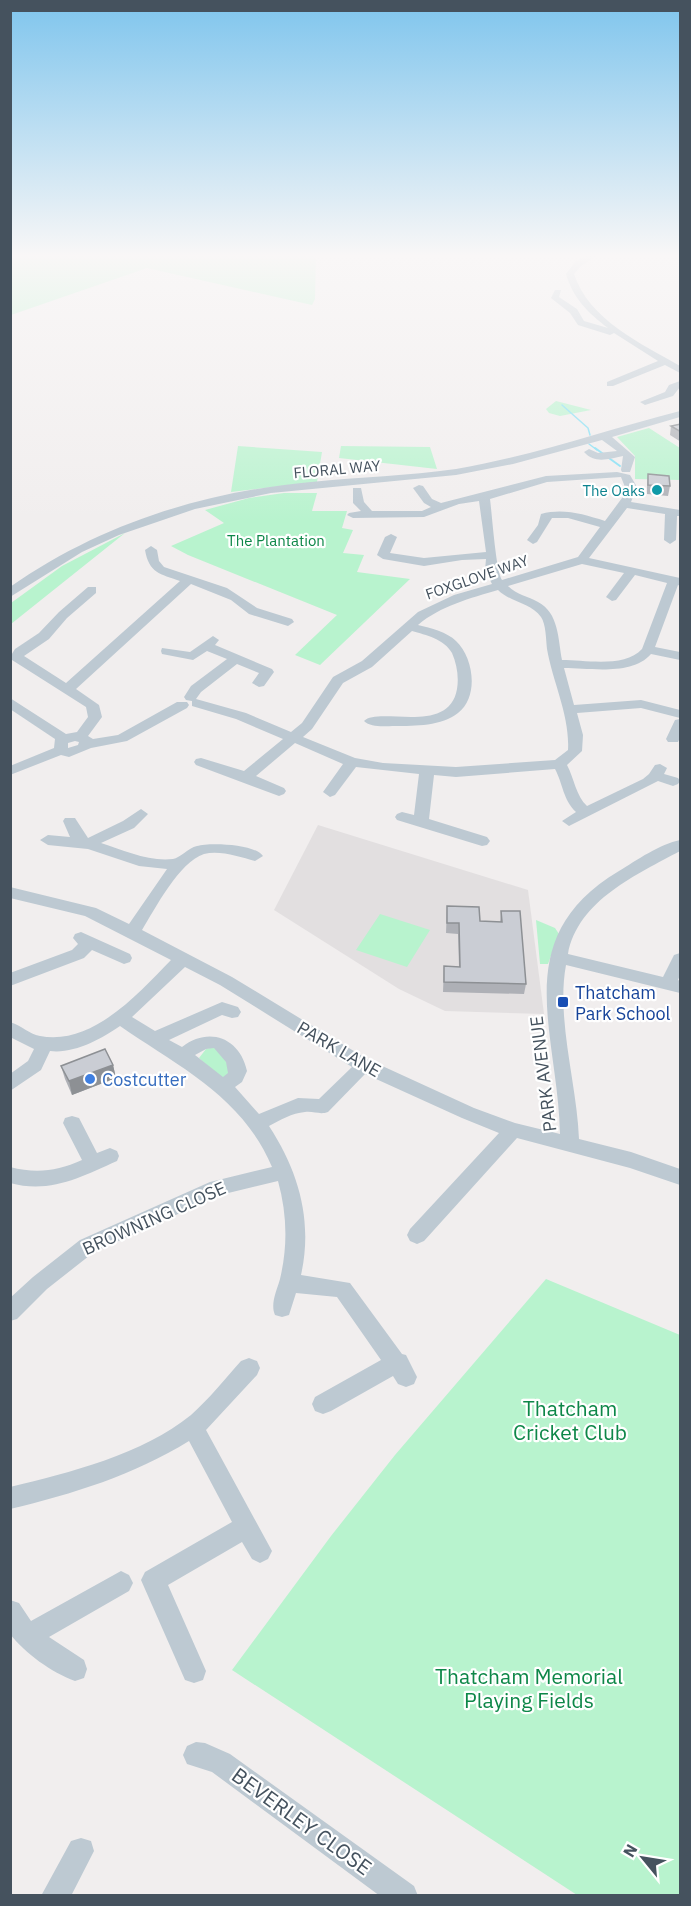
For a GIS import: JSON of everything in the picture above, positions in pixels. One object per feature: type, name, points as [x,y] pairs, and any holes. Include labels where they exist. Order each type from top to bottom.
[{"type":"street","points":[[633,344],[645,348]]},
{"type":"street","points":[[639,344],[681,370]]},
{"type":"street","points":[[610,384],[666,361]]},
{"type":"street","points":[[634,374],[649,380]]},
{"type":"street","points":[[645,402],[669,394],[673,387],[681,384]]},
{"type":"street","name":"FLORAL WAY","points":[[10,594],[54,563],[94,542],[186,508],[233,496],[288,488],[428,476],[475,469],[511,462],[681,414]]},
{"type":"street","points":[[353,515],[424,514],[465,499],[484,498],[609,463],[630,461],[625,453],[602,435]]},
{"type":"street","points":[[609,463],[625,453]]},
{"type":"street","points":[[556,664],[627,663],[640,659],[648,650],[677,582],[582,560],[624,504],[631,488],[609,463]]},
{"type":"street","points":[[419,488],[428,501],[440,507]]},
{"type":"street","points":[[357,490],[359,503],[367,510],[366,515]]},
{"type":"street","points":[[190,702],[232,713],[352,762],[456,772],[559,764],[572,755],[576,747],[576,735],[556,664],[545,613],[530,602],[509,594],[499,584],[491,570],[492,555],[484,498]]},
{"type":"street","points":[[624,504],[676,512],[670,540]]},
{"type":"street","points":[[532,536],[544,525],[545,516],[551,514],[608,525]]},
{"type":"street","points":[[391,537],[377,554],[424,562],[469,555],[492,555]]},
{"type":"street","points":[[151,550],[153,561],[160,570],[187,581],[223,591],[236,597],[253,611],[288,622]]},
{"type":"street","name":"FOXGLOVE WAY","points":[[246,777],[306,726],[338,680],[367,664],[408,626],[438,605],[499,584],[582,560]]},
{"type":"street","points":[[611,597],[631,572]]},
{"type":"street","points":[[68,688],[104,661],[137,626],[187,581]]},
{"type":"street","points":[[10,702],[75,753],[93,722],[92,705],[19,659],[18,654],[44,636],[63,615],[92,590]]},
{"type":"street","points":[[380,719],[411,721],[446,714],[456,707],[462,697],[463,679],[460,656],[456,649],[444,638],[408,626]]},
{"type":"street","points":[[167,651],[193,656],[211,642],[237,658],[267,672],[259,683]]},
{"type":"street","points":[[648,650],[681,656]]},
{"type":"street","points":[[83,741],[122,738],[190,702],[196,689],[237,658]]},
{"type":"street","points":[[568,710],[641,704],[681,714]]},
{"type":"street","points":[[10,771],[62,744]]},
{"type":"street","points":[[201,762],[279,791]]},
{"type":"street","points":[[330,792],[352,762]]},
{"type":"street","points":[[559,764],[568,780],[573,801],[585,812]]},
{"type":"street","points":[[421,822],[427,771]]},
{"type":"street","points":[[569,821],[648,782],[658,772],[673,782]]},
{"type":"street","points":[[48,840],[89,844],[104,834],[128,826],[141,814]]},
{"type":"street","points":[[402,816],[482,841]]},
{"type":"street","points":[[70,821],[80,840],[89,844],[130,859],[179,865]]},
{"type":"street","name":"PARK AVENUE","points":[[570,1144],[569,1111],[553,998],[553,975],[557,957],[569,927],[590,901],[612,883],[681,845]]},
{"type":"street","points":[[132,932],[179,865],[192,852],[219,848],[255,856]]},
{"type":"street","name":"PARK LANE","points":[[10,892],[90,912],[132,932],[250,995],[361,1064],[468,1113],[513,1130],[631,1160],[681,1176]]},
{"type":"street","points":[[10,980],[75,949],[124,958]]},
{"type":"street","points":[[557,957],[675,984],[681,959]]},
{"type":"street","points":[[10,1028],[26,1039],[45,1043],[78,1041],[108,1028],[121,1018],[182,959]]},
{"type":"street","points":[[153,1040],[222,1008],[232,1012]]},
{"type":"street","points":[[121,1018],[153,1040],[189,1060],[221,1086],[249,1112],[274,1148],[284,1172],[297,1228],[294,1257],[282,1308]]},
{"type":"street","points":[[189,1060],[186,1055],[190,1049],[213,1041],[222,1044],[238,1072],[235,1078],[221,1086]]},
{"type":"street","points":[[10,1084],[35,1065],[45,1043]]},
{"type":"street","points":[[258,1123],[303,1105],[316,1104],[322,1107],[357,1073]]},
{"type":"street","points":[[10,1174],[28,1180],[50,1180],[102,1159],[72,1123]]},
{"type":"street","points":[[417,1235],[513,1130]]},
{"type":"street","name":"BROWNING CLOSE","points":[[10,1312],[49,1275],[87,1246],[217,1188],[284,1172]]},
{"type":"street","points":[[289,1283],[343,1289],[402,1370],[323,1404]]},
{"type":"street","points":[[10,1498],[100,1473],[193,1427],[249,1368]]},
{"type":"street","points":[[193,1427],[260,1551]]},
{"type":"street","points":[[194,1671],[153,1580],[246,1527]]},
{"type":"street","points":[[75,1669],[52,1655],[16,1624],[121,1583]]},
{"type":"street","name":"BEVERLEY CLOSE","points":[[196,1755],[205,1755],[221,1763],[405,1896]]},
{"type":"street","points":[[55,1896],[81,1851]]},
{"type":"shaded area","points":[[318,825],[528,890],[544,1014],[445,1011],[399,989],[274,910]]},
{"type":"green space","points":[[556,401],[591,410],[560,416],[549,413],[546,409]]},
{"type":"green space","points":[[649,428],[680,448],[680,480],[635,479],[635,456],[617,437]]},
{"type":"green space","points":[[238,446],[322,452],[317,482],[231,492]]},
{"type":"green space","points":[[341,446],[430,447],[437,469],[339,458]]},
{"type":"green space","name":"The Plantation","points":[[284,493],[317,493],[312,511],[347,511],[342,528],[353,530],[343,553],[364,555],[357,572],[410,579],[320,665],[295,655],[337,615],[171,546],[224,523],[205,510],[249,498]]},
{"type":"green space","points":[[125,533],[11,624],[11,603],[62,566]]},
{"type":"green space","points":[[380,914],[430,930],[407,967],[356,950]]},
{"type":"green space","points":[[536,920],[555,928],[559,934],[548,964],[540,964]]},
{"type":"green space","points":[[214,1047],[221,1051],[232,1074],[221,1078],[199,1058],[206,1049]]},
{"type":"green space","name":"Thatcham Memorial Playing Fields","points":[[546,1279],[680,1335],[680,1895],[577,1895],[232,1670],[331,1536],[395,1455]]},
{"type":"building","points":[[681,424],[681,432],[671,426]]},
{"type":"building","points":[[648,474],[669,476],[670,486],[648,485]]},
{"type":"building","points":[[447,906],[479,907],[480,921],[502,922],[501,911],[520,911],[526,984],[444,982],[444,966],[460,967],[459,923],[447,923]]},
{"type":"building","points":[[105,1049],[113,1065],[69,1081],[61,1066]]},
{"type":"waterway","points":[[562,405],[588,428],[590,435]]},
{"type":"waterway","points":[[589,444],[597,450]]},
{"type":"waterway","points":[[595,448],[620,466]]},
{"type":"place","name":"The Oaks","points":[[657,490]]},
{"type":"place","name":"Thatcham Park School","points":[[563,1002]]},
{"type":"place","name":"Costcutter","points":[[90,1079]]},
{"type":"park label","name":"Thatcham Cricket Club","points":[[570,1420]]}]
